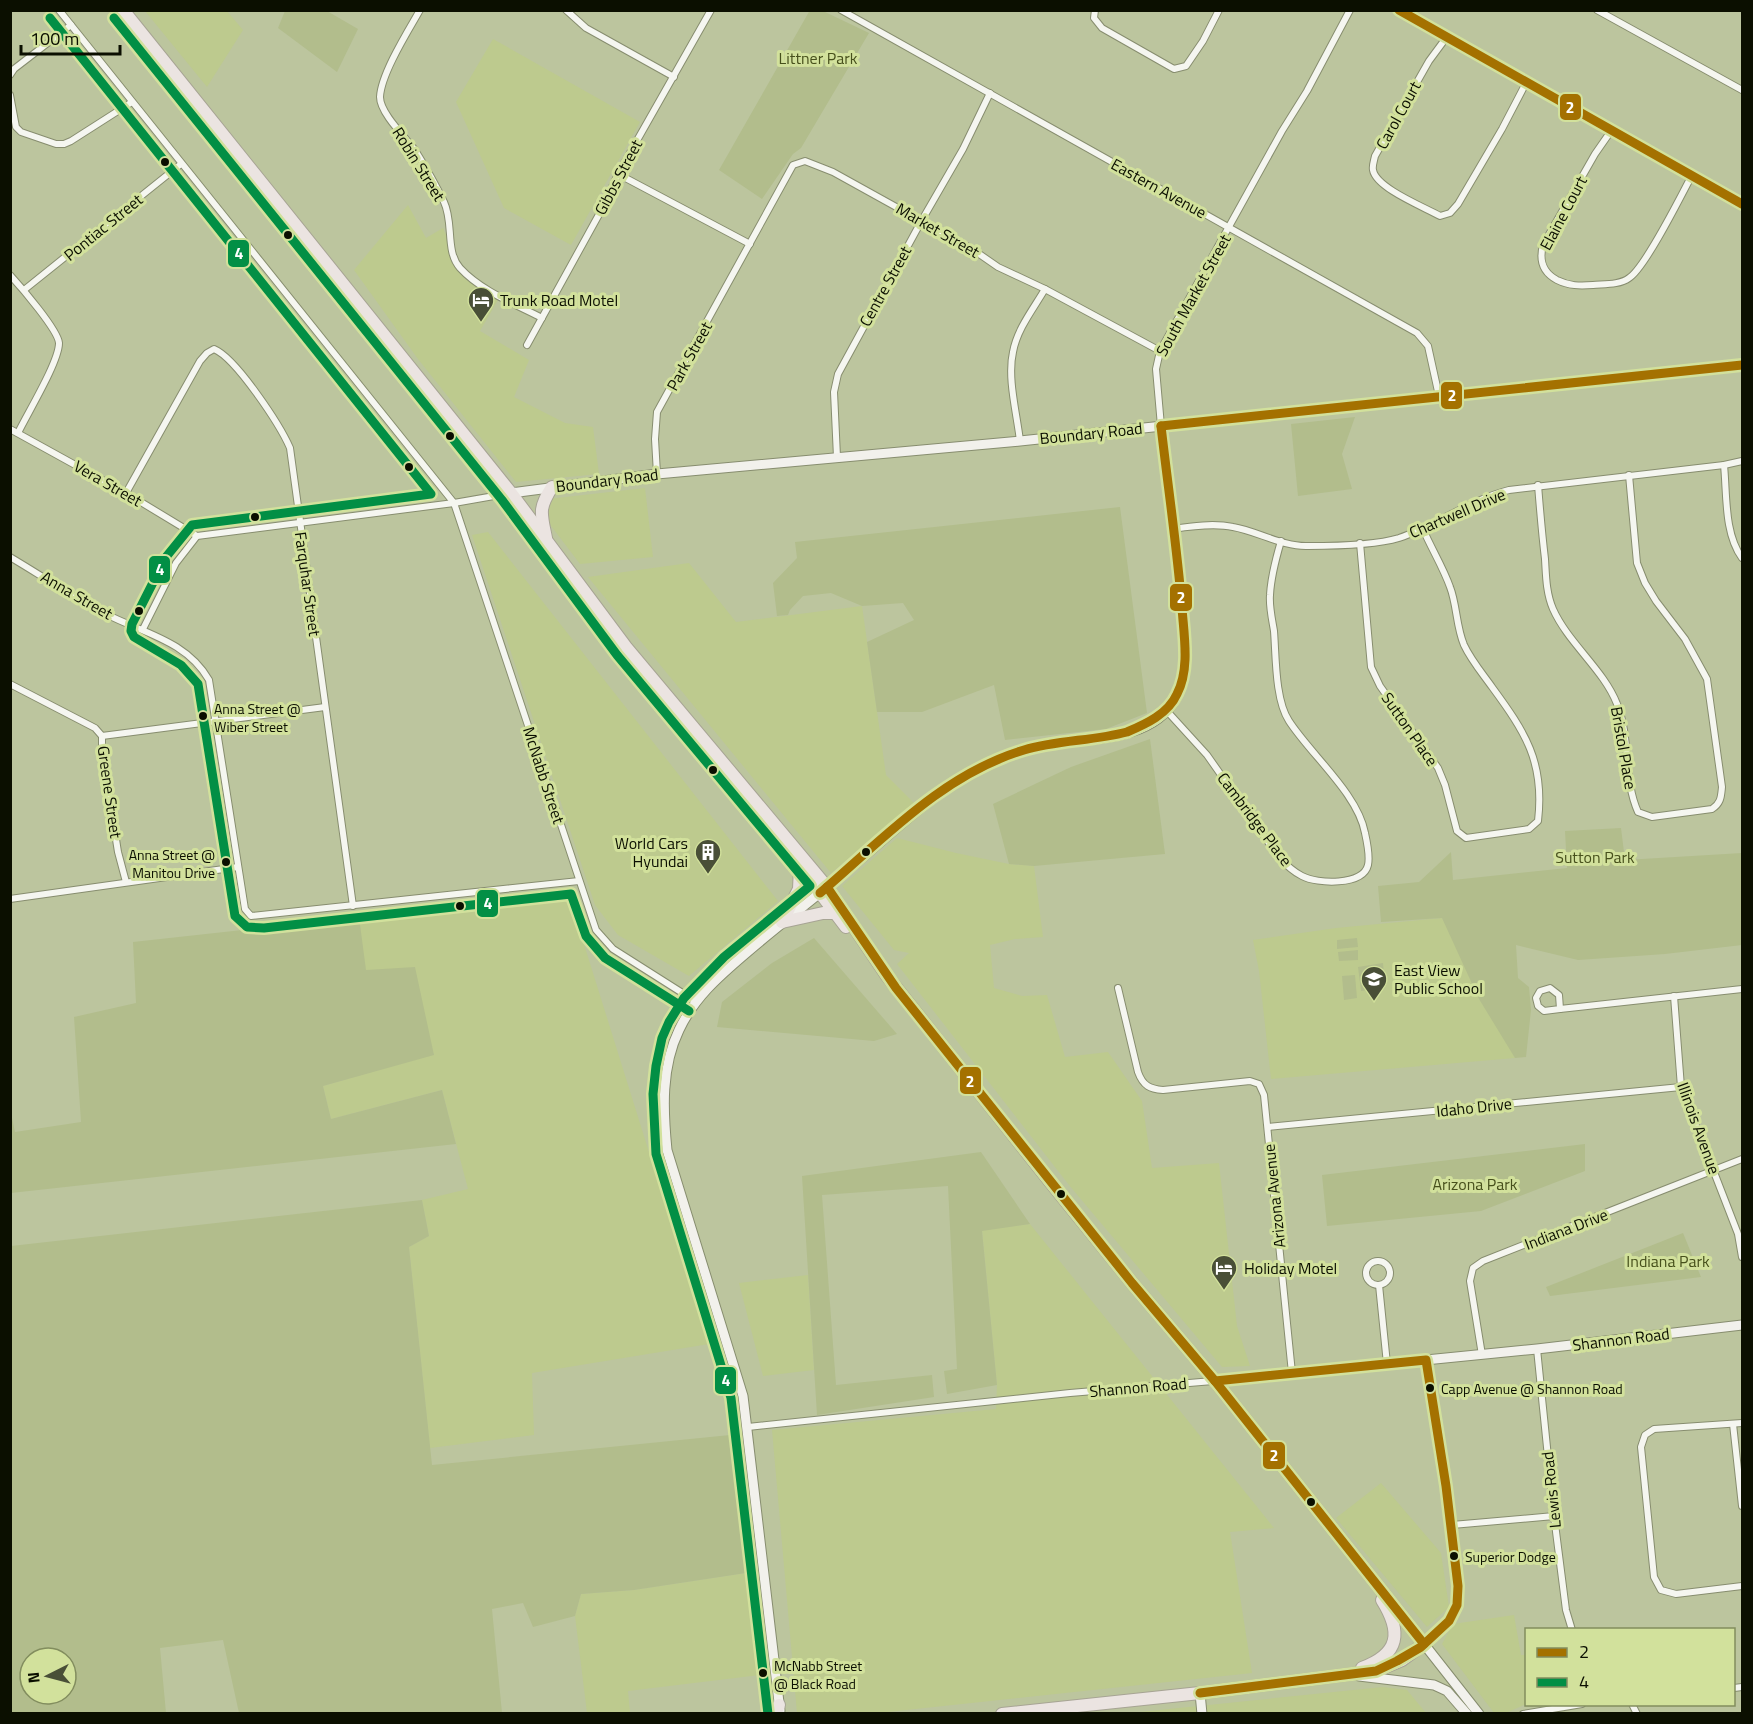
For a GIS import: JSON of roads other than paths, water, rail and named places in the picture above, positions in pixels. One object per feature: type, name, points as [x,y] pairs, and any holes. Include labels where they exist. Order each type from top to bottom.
[{"type":"highway","points":[[123,10],[511,493],[626,647],[719,761],[752,796],[877,963]]},
{"type":"highway","points":[[547,542],[542,508],[543,500],[552,487]]},
{"type":"highway","points":[[719,761],[745,800],[800,867],[823,890],[835,913],[1058,1192],[1215,1381],[1424,1644],[1402,1660],[1376,1671],[1200,1693],[1002,1713]]},
{"type":"highway","points":[[782,922],[800,888],[800,867]]},
{"type":"highway","points":[[782,922],[823,913],[835,913]]},
{"type":"highway","points":[[1344,1674],[1384,1657],[1392,1648],[1396,1637],[1389,1610],[1356,1557]]},
{"type":"main road","points":[[1398,10],[1743,204]]},
{"type":"main road","name":"Boundary Road","points":[[511,493],[657,474],[1020,441],[1743,365]]},
{"type":"main road","name":"South Market Street","points":[[748,1426],[743,1396],[667,1150],[664,1118],[665,1087],[669,1062],[680,1029],[695,1001],[709,985],[947,787],[975,770],[1025,749],[1134,732],[1149,724],[1174,701],[1180,689],[1185,657],[1180,588],[1161,426]]},
{"type":"main road","name":"Shannon Road","points":[[1215,1381],[1537,1349],[1743,1325]]},
{"type":"main road","points":[[748,1426],[778,1710]]},
{"type":"main road","points":[[1424,1644],[1479,1713]]},
{"type":"main road","points":[[1344,1674],[1434,1685],[1447,1692],[1467,1713]]},
{"type":"main road","points":[[1200,1693],[1202,1713]]},
{"type":"street","points":[[59,10],[454,503]]},
{"type":"street","name":"Robin Street","points":[[420,10],[381,85],[380,101],[415,152],[445,204],[450,222],[452,255],[460,268],[487,290],[542,318]]},
{"type":"street","points":[[566,10],[586,28],[674,77]]},
{"type":"street","name":"Gibbs Street","points":[[527,345],[602,208],[618,174],[711,10]]},
{"type":"street","name":"Eastern Avenue","points":[[841,10],[1417,333],[1428,346],[1439,396]]},
{"type":"street","points":[[1095,10],[1094,18],[1102,28],[1174,69],[1186,66],[1203,41],[1219,10]]},
{"type":"street","name":"South Market Street","points":[[1161,426],[1156,369],[1160,351],[1249,189],[1307,91],[1350,10]]},
{"type":"street","points":[[1597,10],[1743,90]]},
{"type":"street","points":[[10,75],[14,69],[71,25]]},
{"type":"street","name":"Carol Court","points":[[1446,38],[1429,61],[1375,156],[1372,168],[1376,178],[1386,187],[1440,216],[1450,213],[1458,204],[1502,129],[1526,83]]},
{"type":"street","name":"Centre Street","points":[[837,457],[834,392],[838,374],[963,149],[990,93]]},
{"type":"street","points":[[10,95],[16,127],[21,132],[56,144],[71,141],[132,102]]},
{"type":"street","name":"Elaine Court","points":[[1611,131],[1595,154],[1543,245],[1540,257],[1544,269],[1553,278],[1566,284],[1581,286],[1614,284],[1629,279],[1641,266],[1692,175]]},
{"type":"street","name":"Market Street","points":[[750,244],[793,165],[805,161],[833,172],[922,220],[998,267],[1045,289],[1160,351]]},
{"type":"street","name":"Pontiac Street","points":[[24,290],[181,164]]},
{"type":"street","points":[[618,174],[750,244]]},
{"type":"street","name":"Park Street","points":[[657,474],[655,439],[657,412],[750,244]]},
{"type":"street","points":[[10,275],[52,328],[59,343],[54,362],[18,433]]},
{"type":"street","points":[[1020,441],[1011,370],[1013,351],[1018,334],[1045,289]]},
{"type":"street","name":"Farquhar Street","points":[[126,493],[200,361],[214,349],[222,353],[251,387],[284,434],[290,448],[353,906]]},
{"type":"street","name":"Vera Street","points":[[10,429],[126,493],[197,536]]},
{"type":"street","name":"Chartwell Drive","points":[[1173,529],[1196,526],[1232,526],[1305,547],[1397,539],[1496,493],[1538,485],[1743,461]]},
{"type":"street","points":[[1724,465],[1731,532],[1735,548],[1743,558]]},
{"type":"street","name":"Bristol Place","points":[[1538,485],[1550,600],[1574,643],[1610,689],[1618,705],[1634,802],[1638,812],[1652,817],[1712,808],[1720,801],[1722,787],[1707,679],[1685,639],[1656,601],[1636,563],[1629,475]]},
{"type":"street","points":[[143,629],[176,563],[197,536],[454,503],[511,493]]},
{"type":"street","name":"McNabb Street","points":[[454,503],[596,930],[613,949],[695,1001]]},
{"type":"street","name":"Sutton Place","points":[[1360,543],[1371,667],[1380,686],[1438,768],[1457,831],[1466,838],[1529,829],[1538,821],[1540,805],[1535,763],[1529,741],[1465,645],[1458,627],[1451,588],[1422,529]]},
{"type":"street","name":"Cambridge Place","points":[[1166,710],[1207,755],[1278,856],[1291,869],[1303,877],[1323,882],[1346,881],[1357,877],[1366,869],[1369,860],[1365,831],[1358,809],[1287,719],[1281,700],[1270,596],[1274,564],[1281,541]]},
{"type":"street","name":"Anna Street","points":[[10,557],[106,614],[143,629],[187,654],[201,666],[209,680],[245,909],[251,916],[353,906]]},
{"type":"street","name":"Greene Street","points":[[10,684],[95,728],[102,736],[102,751],[118,852],[126,882]]},
{"type":"street","points":[[102,736],[326,707]]},
{"type":"street","points":[[10,899],[238,867]]},
{"type":"street","points":[[353,906],[579,881]]},
{"type":"street","name":"Arizona Avenue","points":[[1118,988],[1141,1082],[1150,1089],[1163,1090],[1250,1081],[1259,1084],[1264,1095],[1292,1373]]},
{"type":"street","points":[[1560,1009],[1557,992],[1547,988],[1540,991],[1536,998],[1540,1009],[1544,1011],[1743,989]]},
{"type":"street","name":"Illinois Avenue","points":[[1674,996],[1681,1087],[1738,1234],[1743,1257]]},
{"type":"street","name":"Idaho Drive","points":[[1268,1127],[1681,1087]]},
{"type":"street","name":"Indiana Drive","points":[[1482,1354],[1470,1281],[1473,1268],[1483,1261],[1743,1159]]},
{"type":"street","points":[[1377,1260],[1388,1265],[1390,1274],[1387,1281],[1379,1285],[1368,1281],[1365,1274],[1367,1266],[1377,1260]]},
{"type":"street","points":[[1379,1285],[1387,1364]]},
{"type":"street","name":"Lewis Road","points":[[1537,1349],[1554,1516],[1566,1610],[1572,1628]]},
{"type":"street","points":[[1424,1644],[1443,1629],[1457,1609],[1458,1594],[1452,1525],[1426,1360]]},
{"type":"street","name":"Shannon Road","points":[[748,1426],[1070,1393],[1215,1381]]},
{"type":"street","points":[[1743,1423],[1654,1429],[1645,1435],[1641,1447],[1654,1577],[1661,1590],[1676,1594],[1743,1586]]},
{"type":"street","points":[[1733,1424],[1743,1506]]},
{"type":"street","points":[[1452,1525],[1554,1516]]},
{"type":"street","points":[[1523,1713],[1569,1706]]},
{"type":"place","name":"Trunk Road Motel","points":[[481,323]]},
{"type":"place","name":"Anna Street @ Wiber Street","points":[[203,716]]},
{"type":"place","name":"Anna Street @ Manitou Drive","points":[[226,862]]},
{"type":"place","name":"World Cars Hyundai","points":[[708,875]]},
{"type":"place","name":"East View Public School","points":[[1374,1002]]},
{"type":"place","name":"Holiday Motel","points":[[1224,1291]]},
{"type":"place","name":"Capp Avenue @ Shannon Road","points":[[1430,1388]]},
{"type":"place","name":"Superior Dodge","points":[[1454,1556]]},
{"type":"place","name":"McNabb Street @ Black Road","points":[[763,1673]]},
{"type":"park label","name":"Littner Park","points":[[818,58]]},
{"type":"park label","name":"Sutton Park","points":[[1595,857]]},
{"type":"park label","name":"Arizona Park","points":[[1475,1184]]},
{"type":"park label","name":"Indiana Park","points":[[1668,1261]]}]
